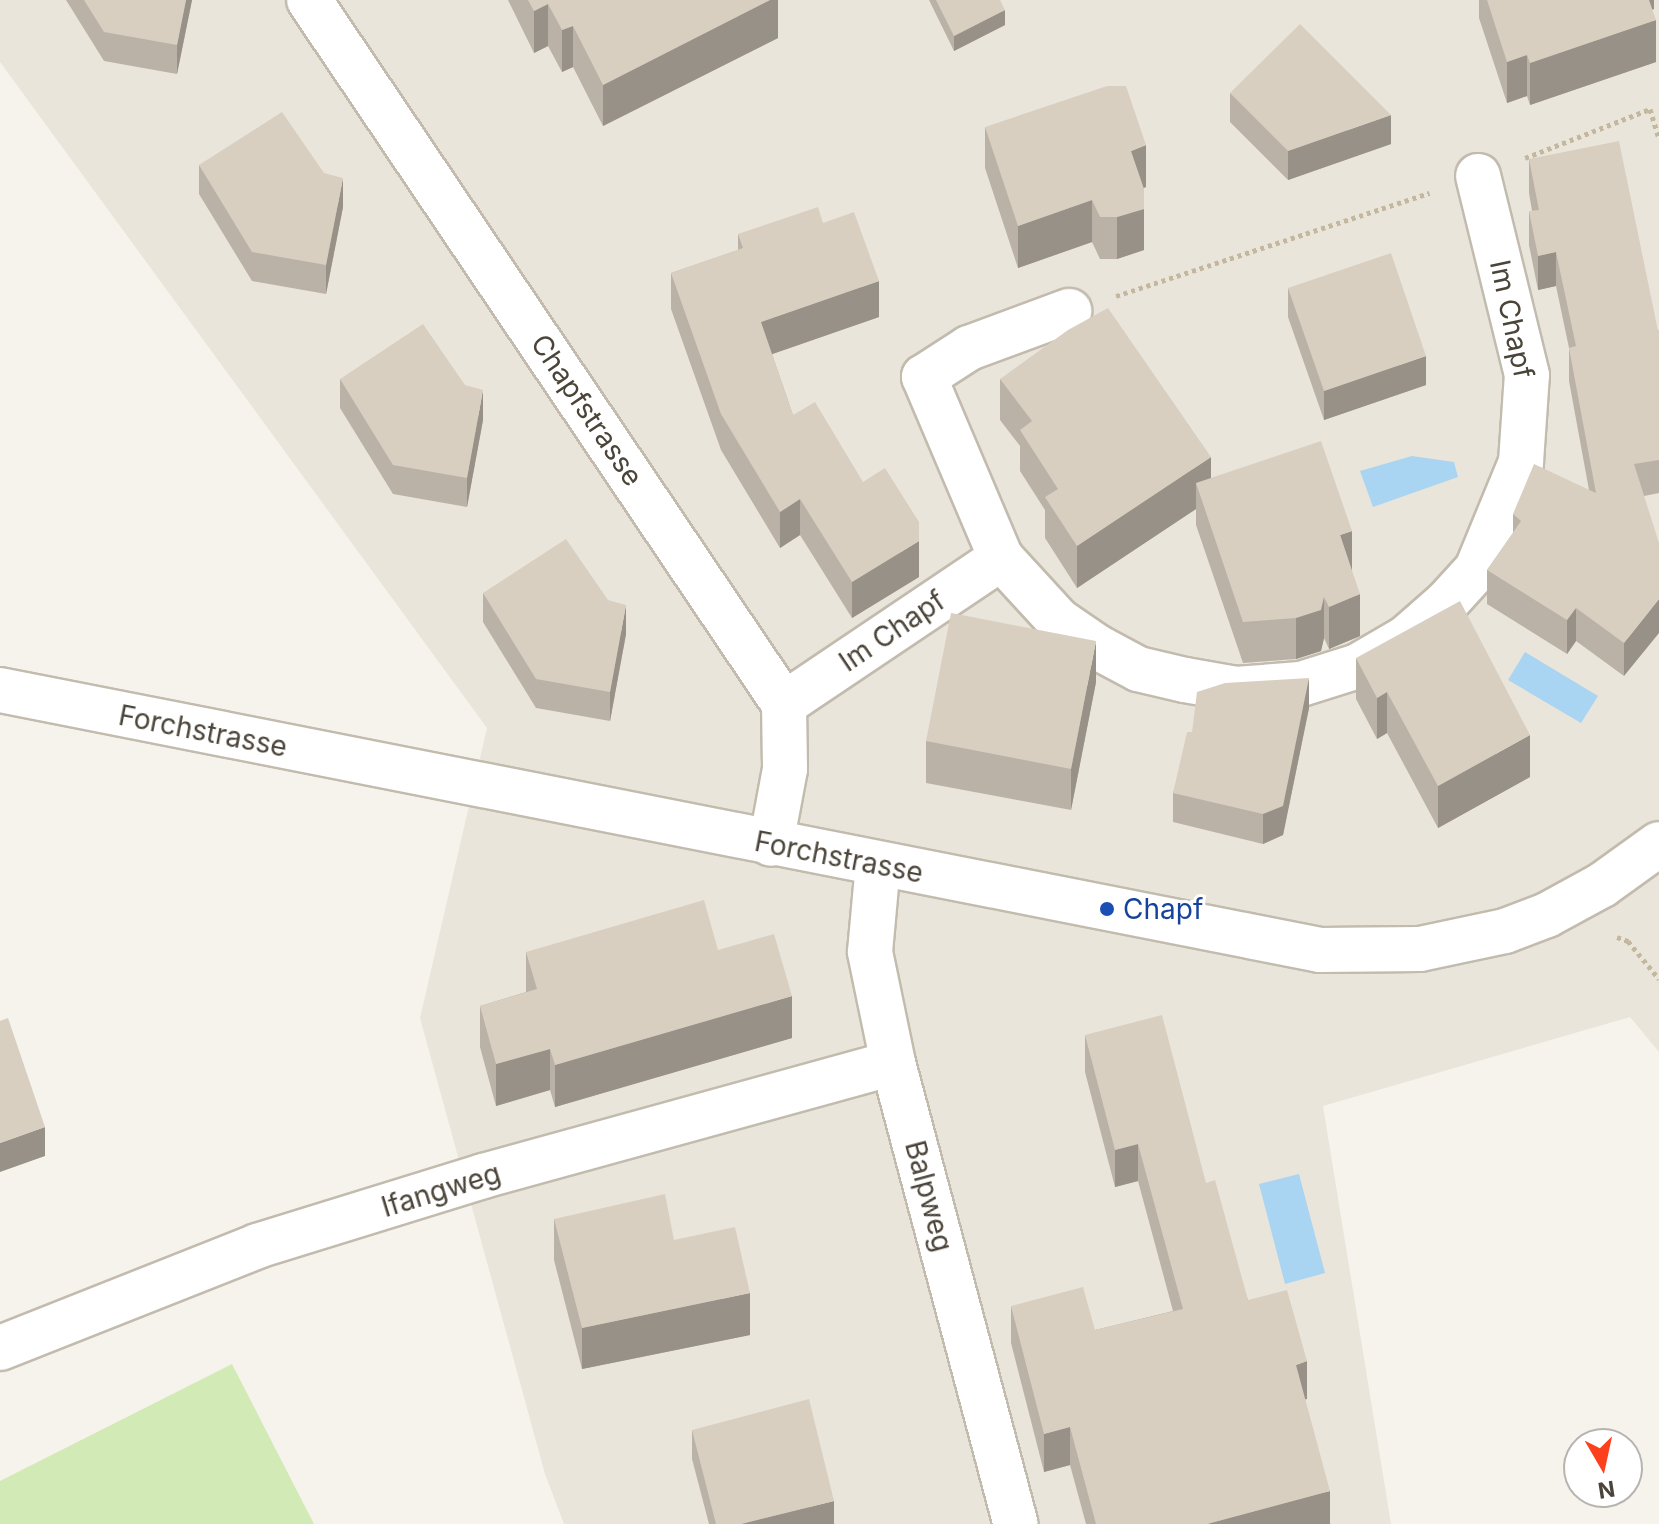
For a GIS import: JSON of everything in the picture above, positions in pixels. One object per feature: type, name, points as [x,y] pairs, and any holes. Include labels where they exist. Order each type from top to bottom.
[{"type":"street","name":"Chapfstrasse","points":[[309,0],[784,704]]},
{"type":"street","name":"Im Chapf","points":[[1069,311],[969,348],[924,377],[1001,558],[1059,621],[1097,647],[1138,669],[1236,689],[1301,684],[1358,666],[1406,638],[1447,602],[1477,569],[1521,462],[1527,375],[1478,176]]},
{"type":"street","name":"Im Chapf","points":[[784,704],[1001,558]]},
{"type":"street","name":"Forchstrasse","points":[[0,690],[1320,950],[1420,949],[1505,931],[1547,915],[1602,885],[1659,844]]},
{"type":"street","points":[[771,844],[785,769],[784,704]]},
{"type":"street","name":"Balpweg","points":[[878,864],[871,912],[870,952],[893,1063],[1016,1524]]},
{"type":"street","name":"Ifangweg","points":[[0,1348],[257,1246],[483,1176],[893,1063]]},
{"type":"path","points":[[1069,311],[1478,176],[1650,109],[1659,139]]},
{"type":"shaded area","points":[[0,0],[1659,0],[1659,1052],[1630,1017],[1323,1106],[1391,1524],[564,1524],[545,1474],[420,1018],[487,728],[0,62]]},
{"type":"green space","points":[[232,1364],[314,1524],[0,1524],[0,1481]]},
{"type":"water","points":[[1412,456],[1454,462],[1458,477],[1373,507],[1360,471]]},
{"type":"water","points":[[1525,652],[1598,696],[1581,723],[1508,680]]},
{"type":"water","points":[[1299,1174],[1325,1273],[1285,1284],[1259,1184]]},
{"type":"building","points":[[84,0],[186,0],[177,45],[104,32]]},
{"type":"building","points":[[528,0],[770,0],[603,85],[573,26],[562,30],[548,4],[534,11]]},
{"type":"building","points":[[936,0],[1000,0],[1005,10],[954,36]]},
{"type":"building","points":[[1487,0],[1649,0],[1656,20],[1530,63],[1527,55],[1507,62]]},
{"type":"building","points":[[1300,24],[1391,115],[1288,151],[1230,93]]},
{"type":"building","points":[[1107,86],[1126,86],[1146,145],[1131,151],[1144,189],[1144,209],[1117,217],[1100,217],[1092,200],[1018,226],[985,127]]},
{"type":"building","points":[[282,112],[324,173],[343,178],[326,265],[252,252],[199,165]]},
{"type":"building","points":[[1619,141],[1659,330],[1659,460],[1634,464],[1659,543],[1659,599],[1624,643],[1576,608],[1567,620],[1487,570],[1521,521],[1513,514],[1534,464],[1596,493],[1569,348],[1576,346],[1556,252],[1538,256],[1529,211],[1539,210],[1529,159]]},
{"type":"building","points":[[818,207],[823,223],[854,212],[879,281],[761,322],[793,415],[815,402],[863,482],[885,468],[919,522],[919,541],[852,582],[800,499],[780,512],[721,414],[671,273],[743,248],[738,234]]},
{"type":"building","points":[[1391,253],[1426,356],[1324,391],[1288,288]]},
{"type":"building","points":[[1108,308],[1211,457],[1077,546],[1045,497],[1058,489],[1020,430],[1032,421],[1000,379],[1068,330]]},
{"type":"building","points":[[423,324],[465,385],[483,390],[467,478],[393,465],[340,379]]},
{"type":"building","points":[[1321,441],[1352,531],[1340,535],[1360,594],[1329,607],[1324,597],[1321,610],[1296,618],[1243,622],[1196,483]]},
{"type":"building","points":[[566,539],[608,600],[626,605],[610,692],[536,679],[483,593]]},
{"type":"building","points":[[1460,601],[1530,735],[1438,786],[1387,692],[1377,698],[1356,658]]},
{"type":"building","points":[[951,613],[1096,641],[1071,769],[926,741]]},
{"type":"building","points":[[1309,678],[1283,806],[1263,814],[1173,793],[1187,732],[1192,732],[1197,692],[1225,683]]},
{"type":"building","points":[[704,900],[718,950],[774,934],[792,996],[555,1065],[550,1049],[496,1064],[480,1006],[537,989],[526,952]]},
{"type":"building","points":[[1162,1015],[1206,1183],[1215,1180],[1248,1300],[1287,1290],[1307,1361],[1296,1365],[1330,1491],[1207,1524],[1096,1524],[1070,1427],[1044,1434],[1011,1306],[1083,1287],[1095,1330],[1183,1309],[1138,1144],[1115,1150],[1085,1035]]},
{"type":"building","points":[[8,1018],[45,1127],[0,1143],[0,1021]]},
{"type":"building","points":[[665,1194],[674,1240],[735,1227],[750,1293],[582,1328],[554,1219]]},
{"type":"building","points":[[809,1399],[834,1501],[741,1524],[716,1524],[692,1430]]},
{"type":"place","name":"Chapf","points":[[1107,909]]}]
